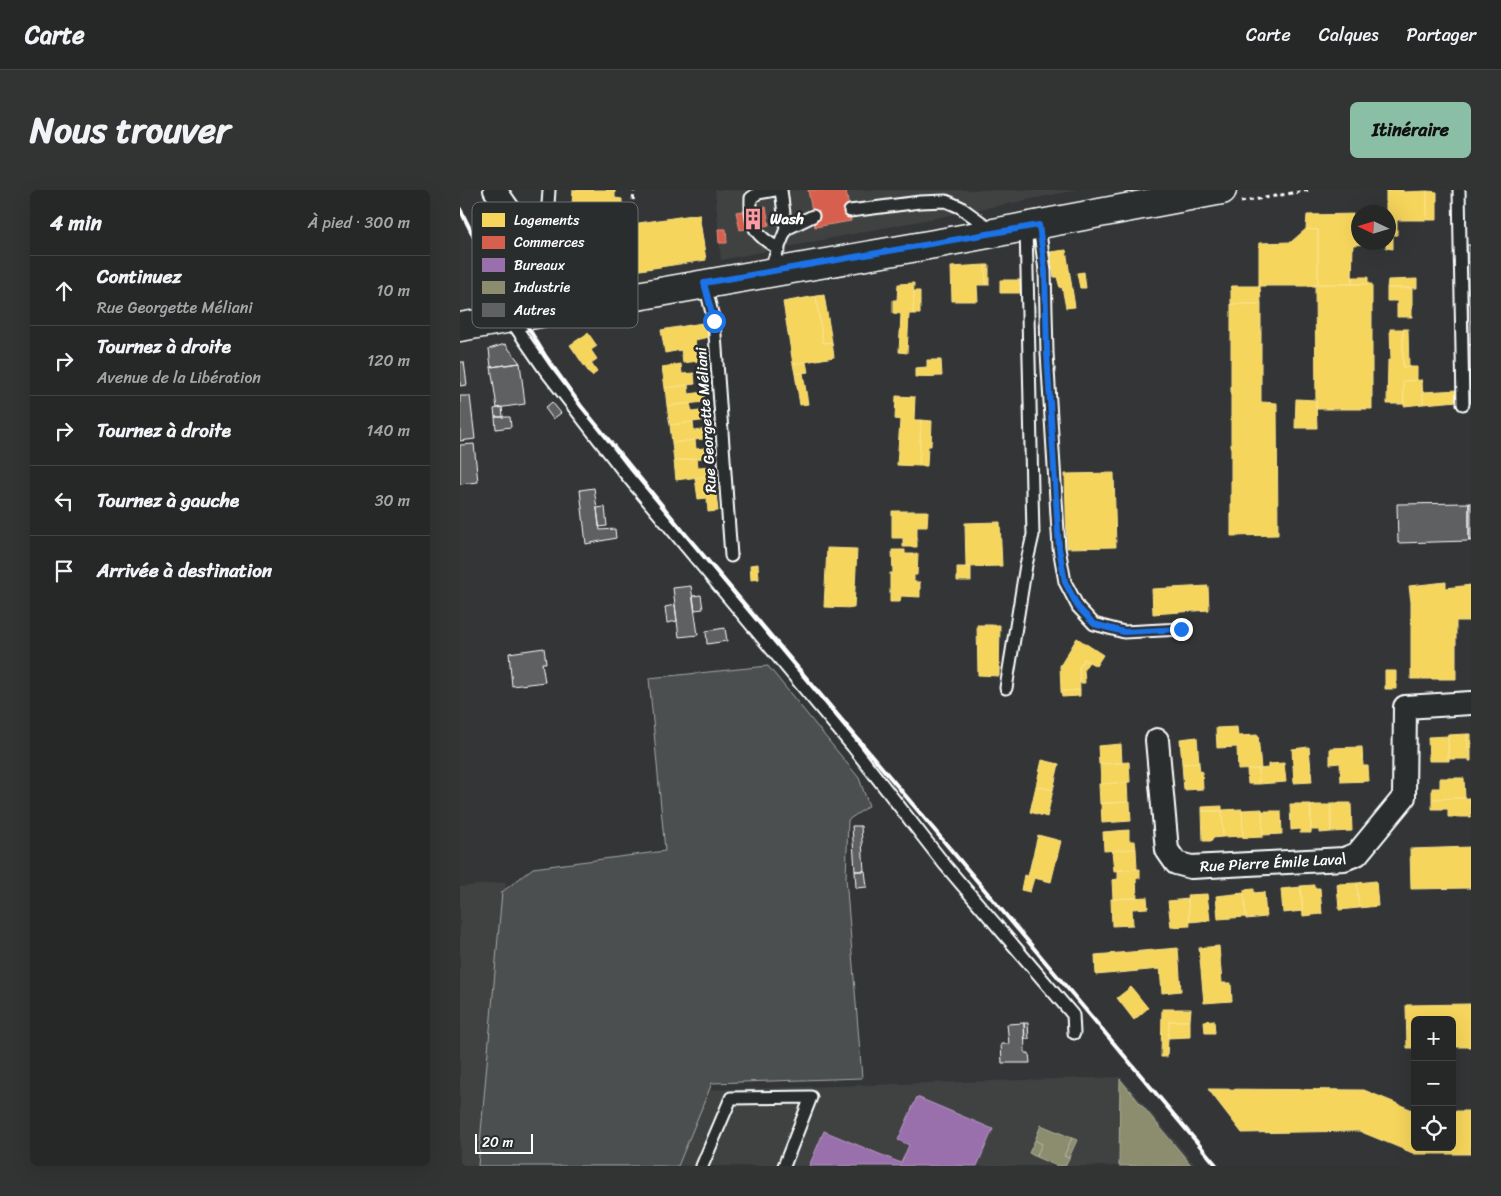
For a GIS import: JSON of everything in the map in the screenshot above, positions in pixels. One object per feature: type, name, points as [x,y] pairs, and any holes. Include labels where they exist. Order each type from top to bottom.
[{"type":"main road","points":[[638,295],[704,283],[774,261],[995,233],[1032,226],[1150,197],[1222,190]]},
{"type":"street","points":[[495,190],[503,202]]},
{"type":"street","name":"Rue Pierre Émile Laval","points":[[1157,740],[1167,850],[1176,863],[1192,867],[1344,859],[1357,854],[1404,797],[1406,707],[1471,704]]},
{"type":"lane","points":[[774,261],[754,227],[751,198],[758,193],[775,190]]},
{"type":"lane","points":[[774,261],[786,229],[781,190]]},
{"type":"lane","points":[[1459,190],[1463,404]]},
{"type":"lane","points":[[850,210],[946,201],[960,207],[995,233]]},
{"type":"lane","points":[[786,229],[813,216]]},
{"type":"lane","points":[[1032,226],[1045,271],[1047,353],[1059,548],[1065,582],[1078,607],[1094,624],[1124,632],[1181,629]]},
{"type":"lane","points":[[1006,688],[1026,565],[1033,536],[1032,226]]},
{"type":"lane","name":"Rue Georgette Méliani","points":[[704,283],[714,321],[731,556]]},
{"type":"lane","points":[[516,328],[545,370],[624,471],[853,747],[945,865],[1073,1015],[1074,1033]]},
{"type":"lane","points":[[702,1166],[731,1098],[811,1097],[784,1166]]},
{"type":"shaded area","points":[[715,190],[1077,190],[721,260]]},
{"type":"shaded area","points":[[768,666],[859,778],[869,806],[848,820],[846,878],[862,1078],[712,1083],[678,1166],[478,1166],[502,892],[533,868],[665,851],[649,678]]},
{"type":"shaded area","points":[[506,882],[486,1166],[460,1166],[460,887]]},
{"type":"shaded area","points":[[1121,1077],[1196,1166],[678,1166],[708,1090]]},
{"type":"building: Logements","points":[[573,190],[615,190],[615,198],[622,199],[622,202],[572,202]]},
{"type":"building: Logements","points":[[1386,190],[1403,190],[1403,192],[1427,191],[1427,220],[1397,220],[1396,235],[1396,205],[1386,205]]},
{"type":"building: Logements","points":[[1427,191],[1437,192],[1437,220],[1427,220]]},
{"type":"building: Logements","points":[[699,214],[706,260],[638,270],[638,223]]},
{"type":"building: Logements","points":[[1351,214],[1352,284],[1318,284],[1318,230],[1306,229],[1307,215]]},
{"type":"building: Logements","points":[[1306,229],[1318,230],[1318,284],[1315,284],[1315,286],[1259,286],[1259,243],[1291,242]]},
{"type":"building: Logements","points":[[1066,250],[1075,307],[1066,308],[1062,287],[1060,288],[1057,277],[1054,277],[1050,252]]},
{"type":"building: Logements","points":[[985,265],[989,265],[989,285],[986,285]]},
{"type":"building: Logements","points":[[985,265],[986,285],[977,285],[978,301],[952,301],[951,267]]},
{"type":"building: Logements","points":[[1084,272],[1086,288],[1080,288],[1077,273]]},
{"type":"building: Logements","points":[[1352,277],[1368,277],[1368,284],[1352,284]]},
{"type":"building: Logements","points":[[1417,279],[1417,288],[1387,288],[1388,280]]},
{"type":"building: Logements","points":[[1000,280],[1021,280],[1022,293],[1000,293]]},
{"type":"building: Logements","points":[[914,283],[913,314],[909,314],[907,353],[899,352],[901,314],[893,313],[893,300],[897,300],[898,284]]},
{"type":"building: Logements","points":[[1315,284],[1372,284],[1372,409],[1316,409]]},
{"type":"building: Logements","points":[[1231,286],[1260,286],[1261,304],[1231,304]]},
{"type":"building: Logements","points":[[1387,288],[1412,288],[1412,317],[1397,317],[1397,301],[1387,301]]},
{"type":"building: Logements","points":[[914,291],[920,291],[920,314],[913,314]]},
{"type":"building: Logements","points":[[824,295],[832,342],[823,343],[816,296]]},
{"type":"building: Logements","points":[[816,296],[823,343],[832,342],[834,357],[793,364],[783,302]]},
{"type":"building: Logements","points":[[1231,304],[1261,304],[1261,402],[1277,403],[1278,535],[1231,536]]},
{"type":"building: Logements","points":[[708,322],[709,337],[695,340],[698,361],[683,363],[681,350],[665,353],[661,330]]},
{"type":"building: Logements","points":[[1390,329],[1403,329],[1403,367],[1417,367],[1417,380],[1403,381],[1404,404],[1387,404],[1388,360],[1391,360]]},
{"type":"building: Logements","points":[[1403,329],[1408,329],[1409,367],[1403,367]]},
{"type":"building: Logements","points":[[588,333],[597,346],[591,350],[597,359],[585,367],[570,345]]},
{"type":"building: Logements","points":[[927,360],[941,360],[942,376],[915,377],[915,368],[927,367]]},
{"type":"building: Logements","points":[[806,362],[808,372],[795,374],[793,364]]},
{"type":"building: Logements","points":[[591,363],[597,372],[592,376],[585,367]]},
{"type":"building: Logements","points":[[681,364],[682,374],[694,373],[695,384],[665,388],[662,367]]},
{"type":"building: Logements","points":[[803,373],[808,404],[800,405],[795,374]]},
{"type":"building: Logements","points":[[1422,380],[1423,404],[1404,406],[1403,381]]},
{"type":"building: Logements","points":[[688,385],[689,394],[704,392],[705,402],[667,406],[665,388]]},
{"type":"building: Logements","points":[[1458,390],[1458,401],[1423,404],[1423,392]]},
{"type":"building: Logements","points":[[896,396],[915,397],[914,420],[921,420],[919,466],[897,465],[900,420],[895,419]]},
{"type":"building: Logements","points":[[1296,399],[1316,400],[1317,428],[1295,428]]},
{"type":"building: Logements","points":[[690,403],[692,412],[707,410],[708,420],[670,425],[667,406]]},
{"type":"building: Logements","points":[[921,420],[932,421],[931,446],[928,446],[927,466],[919,466]]},
{"type":"building: Logements","points":[[693,422],[694,431],[709,429],[710,438],[672,443],[670,425]]},
{"type":"building: Logements","points":[[695,440],[696,449],[711,447],[712,457],[674,461],[672,443]]},
{"type":"building: Logements","points":[[697,458],[698,467],[713,466],[714,475],[676,480],[674,461]]},
{"type":"building: Logements","points":[[1114,473],[1116,547],[1067,548],[1065,474]]},
{"type":"building: Logements","points":[[714,475],[718,511],[708,512],[707,498],[698,499],[695,478]]},
{"type":"building: Logements","points":[[892,511],[928,511],[927,527],[917,527],[917,547],[903,547],[903,538],[892,538]]},
{"type":"building: Logements","points":[[1000,522],[1002,566],[966,567],[965,523]]},
{"type":"building: Logements","points":[[827,548],[857,549],[854,608],[824,607]]},
{"type":"building: Logements","points":[[892,550],[905,550],[905,554],[918,554],[917,575],[914,575],[914,582],[920,582],[920,597],[901,596],[900,602],[890,602],[890,573],[893,573]]},
{"type":"building: Logements","points":[[758,564],[759,579],[751,580],[750,565]]},
{"type":"building: Logements","points":[[957,567],[971,567],[971,581],[957,581]]},
{"type":"building: Logements","points":[[1446,582],[1446,588],[1471,585],[1471,621],[1456,621],[1456,679],[1411,679],[1411,602],[1409,586]]},
{"type":"building: Logements","points":[[1208,586],[1209,610],[1153,614],[1152,589]]},
{"type":"building: Logements","points":[[977,625],[1000,625],[999,676],[978,675]]},
{"type":"building: Logements","points":[[1077,638],[1103,655],[1096,666],[1084,659],[1079,668],[1080,690],[1061,691],[1060,666]]},
{"type":"building: Logements","points":[[1084,659],[1089,662],[1084,669],[1085,683],[1080,683],[1079,668]]},
{"type":"building: Logements","points":[[1385,671],[1396,671],[1396,689],[1385,689]]},
{"type":"building: Logements","points":[[1080,690],[1080,696],[1062,697],[1061,691]]},
{"type":"building: Logements","points":[[1237,727],[1238,736],[1258,735],[1261,769],[1238,770],[1237,747],[1217,748],[1216,728]]},
{"type":"building: Logements","points":[[1467,734],[1471,734],[1471,761],[1469,761]]},
{"type":"building: Logements","points":[[1467,734],[1468,759],[1448,759],[1448,735]]},
{"type":"building: Logements","points":[[1448,736],[1449,761],[1429,761],[1428,737]]},
{"type":"building: Logements","points":[[1197,737],[1199,763],[1182,764],[1180,739]]},
{"type":"building: Logements","points":[[1121,744],[1122,763],[1099,764],[1098,746]]},
{"type":"building: Logements","points":[[1309,747],[1312,782],[1294,783],[1292,749]]},
{"type":"building: Logements","points":[[1362,747],[1363,766],[1368,766],[1369,781],[1341,782],[1340,763],[1330,764],[1330,748]]},
{"type":"building: Logements","points":[[1042,760],[1059,764],[1053,790],[1036,786]]},
{"type":"building: Logements","points":[[1129,762],[1130,782],[1101,784],[1100,764]]},
{"type":"building: Logements","points":[[1199,763],[1200,772],[1202,771],[1203,789],[1184,790],[1182,764]]},
{"type":"building: Logements","points":[[1284,763],[1286,782],[1259,784],[1258,769],[1268,768],[1268,764]]},
{"type":"building: Logements","points":[[1258,769],[1259,784],[1248,784],[1247,770]]},
{"type":"building: Logements","points":[[1440,778],[1464,778],[1465,798],[1432,799],[1432,788],[1440,788]]},
{"type":"building: Logements","points":[[1127,782],[1128,802],[1100,804],[1099,784]]},
{"type":"building: Logements","points":[[1036,786],[1053,790],[1047,817],[1030,812]]},
{"type":"building: Logements","points":[[1471,798],[1471,817],[1448,817],[1448,809],[1432,809],[1432,799]]},
{"type":"building: Logements","points":[[1130,802],[1131,821],[1102,823],[1101,803]]},
{"type":"building: Logements","points":[[1330,803],[1351,803],[1352,831],[1331,832]]},
{"type":"building: Logements","points":[[1290,804],[1311,804],[1311,833],[1300,833],[1300,829],[1291,830]]},
{"type":"building: Logements","points":[[1310,805],[1331,805],[1331,832],[1320,833],[1320,830],[1311,830]]},
{"type":"building: Logements","points":[[1222,806],[1222,811],[1202,811],[1202,807]]},
{"type":"building: Logements","points":[[1242,809],[1243,836],[1223,837],[1222,810]]},
{"type":"building: Logements","points":[[1262,809],[1263,837],[1243,838],[1242,810]]},
{"type":"building: Logements","points":[[1202,811],[1222,811],[1223,837],[1212,838],[1212,841],[1203,841]]},
{"type":"building: Logements","points":[[1262,811],[1281,811],[1282,834],[1263,835]]},
{"type":"building: Logements","points":[[1129,830],[1129,841],[1135,841],[1136,849],[1104,851],[1103,832]]},
{"type":"building: Logements","points":[[1038,835],[1061,841],[1051,882],[1034,878],[1030,892],[1021,890],[1024,875],[1028,876]]},
{"type":"building: Logements","points":[[1471,847],[1471,888],[1411,889],[1410,849]]},
{"type":"building: Logements","points":[[1136,849],[1137,869],[1114,871],[1112,851]]},
{"type":"building: Logements","points":[[1140,869],[1140,878],[1136,878],[1137,898],[1113,899],[1112,880],[1118,879],[1118,870]]},
{"type":"building: Logements","points":[[1376,881],[1378,906],[1359,908],[1357,883]]},
{"type":"building: Logements","points":[[1357,883],[1359,908],[1339,910],[1337,884]]},
{"type":"building: Logements","points":[[1314,885],[1314,888],[1320,888],[1322,914],[1303,916],[1300,886]]},
{"type":"building: Logements","points":[[1301,887],[1303,911],[1283,913],[1281,889]]},
{"type":"building: Logements","points":[[1254,889],[1254,893],[1264,892],[1266,917],[1246,919],[1244,890]]},
{"type":"building: Logements","points":[[1244,893],[1246,917],[1218,919],[1216,896]]},
{"type":"building: Logements","points":[[1207,894],[1210,920],[1190,922],[1187,895]]},
{"type":"building: Logements","points":[[1147,897],[1148,908],[1132,909],[1133,925],[1112,926],[1111,899]]},
{"type":"building: Logements","points":[[1188,899],[1190,926],[1171,927],[1168,901]]},
{"type":"building: Logements","points":[[1219,946],[1222,983],[1231,983],[1232,1001],[1204,1003],[1199,948]]},
{"type":"building: Logements","points":[[1178,948],[1181,991],[1162,993],[1160,969],[1096,975],[1095,955]]},
{"type":"building: Logements","points":[[1131,987],[1148,1008],[1134,1020],[1117,998]]},
{"type":"building: Logements","points":[[1471,1004],[1471,1047],[1456,1047],[1456,1016],[1411,1016],[1411,1048],[1407,1048],[1406,1005]]},
{"type":"building: Logements","points":[[1162,1009],[1191,1009],[1190,1021],[1169,1021],[1167,1057],[1161,1057]]},
{"type":"building: Logements","points":[[1214,1020],[1215,1033],[1205,1033],[1204,1021]]},
{"type":"building: Logements","points":[[1169,1021],[1190,1021],[1190,1037],[1168,1038]]},
{"type":"building: Logements","points":[[1208,1089],[1364,1090],[1411,1109],[1411,1151],[1456,1151],[1456,1111],[1471,1111],[1471,1154],[1415,1154],[1359,1131],[1242,1133]]},
{"type":"building: Commerces","points":[[808,190],[846,190],[851,221],[815,227]]},
{"type":"building: Commerces","name":"Wash","points":[[766,207],[769,225],[740,230],[736,212]]},
{"type":"building: Commerces","points":[[718,229],[726,229],[727,243],[719,243]]},
{"type":"building: Bureaux","points":[[917,1097],[993,1129],[977,1166],[809,1166],[824,1131],[901,1163],[909,1145],[898,1140]]},
{"type":"building: Industrie","points":[[1120,1079],[1192,1166],[1119,1166]]},
{"type":"building: Industrie","points":[[1041,1125],[1072,1138],[1064,1156],[1069,1158],[1065,1166],[1057,1166],[1036,1157],[1042,1144],[1035,1140]]},
{"type":"building: Industrie","points":[[1072,1138],[1077,1140],[1069,1158],[1064,1156]]},
{"type":"building: Industrie","points":[[1035,1140],[1042,1144],[1036,1157],[1029,1153]]},
{"type":"building: Autres","points":[[1467,245],[1471,245],[1471,345],[1469,345]]},
{"type":"building: Autres","points":[[505,344],[520,363],[491,367],[489,349]]},
{"type":"building: Autres","points":[[1469,345],[1471,345],[1471,403],[1470,403]]},
{"type":"building: Autres","points":[[460,362],[464,362],[467,385],[460,386]]},
{"type":"building: Autres","points":[[520,363],[525,404],[497,408],[491,367]]},
{"type":"building: Autres","points":[[460,396],[470,396],[475,439],[460,441]]},
{"type":"building: Autres","points":[[552,402],[561,413],[553,419],[545,408]]},
{"type":"building: Autres","points":[[502,407],[503,417],[495,417],[494,409]]},
{"type":"building: Autres","points":[[495,417],[510,417],[511,427],[496,429]]},
{"type":"building: Autres","points":[[474,444],[478,482],[460,484],[460,445]]},
{"type":"building: Autres","points":[[594,488],[600,530],[615,529],[616,538],[586,544],[580,490]]},
{"type":"building: Autres","points":[[1469,503],[1471,503],[1471,541],[1469,541]]},
{"type":"building: Autres","points":[[1469,503],[1469,541],[1398,543],[1397,504]]},
{"type":"building: Autres","points":[[605,507],[607,526],[599,527],[597,508]]},
{"type":"building: Autres","points":[[691,586],[698,635],[679,637],[673,588]]},
{"type":"building: Autres","points":[[701,595],[703,609],[695,610],[693,596]]},
{"type":"building: Autres","points":[[675,605],[677,621],[667,623],[665,607]]},
{"type":"building: Autres","points":[[725,628],[727,641],[707,644],[706,631]]},
{"type":"building: Autres","points":[[544,648],[546,663],[542,663],[545,682],[512,686],[509,653]]},
{"type":"building: Autres","points":[[852,826],[861,826],[864,871],[855,871]]},
{"type":"building: Autres","points":[[855,871],[865,871],[867,887],[856,888]]},
{"type":"building: Autres","points":[[1024,1023],[1028,1023],[1029,1039],[1025,1039]]},
{"type":"building: Autres","points":[[1024,1023],[1025,1053],[1029,1053],[1030,1063],[1002,1063],[1001,1044],[1009,1044],[1007,1024]]},
{"type":"railway","points":[[460,209],[472,233]]},
{"type":"railway","points":[[528,328],[546,357],[581,406],[687,536],[1217,1166]]},
{"type":"place","name":"Wash","points":[[753,219]]},
{"type":"route","points":[[714,321],[704,283],[1039,225],[1045,271],[1047,353],[1059,548],[1065,582],[1078,607],[1094,624],[1124,632],[1181,629]]}]
